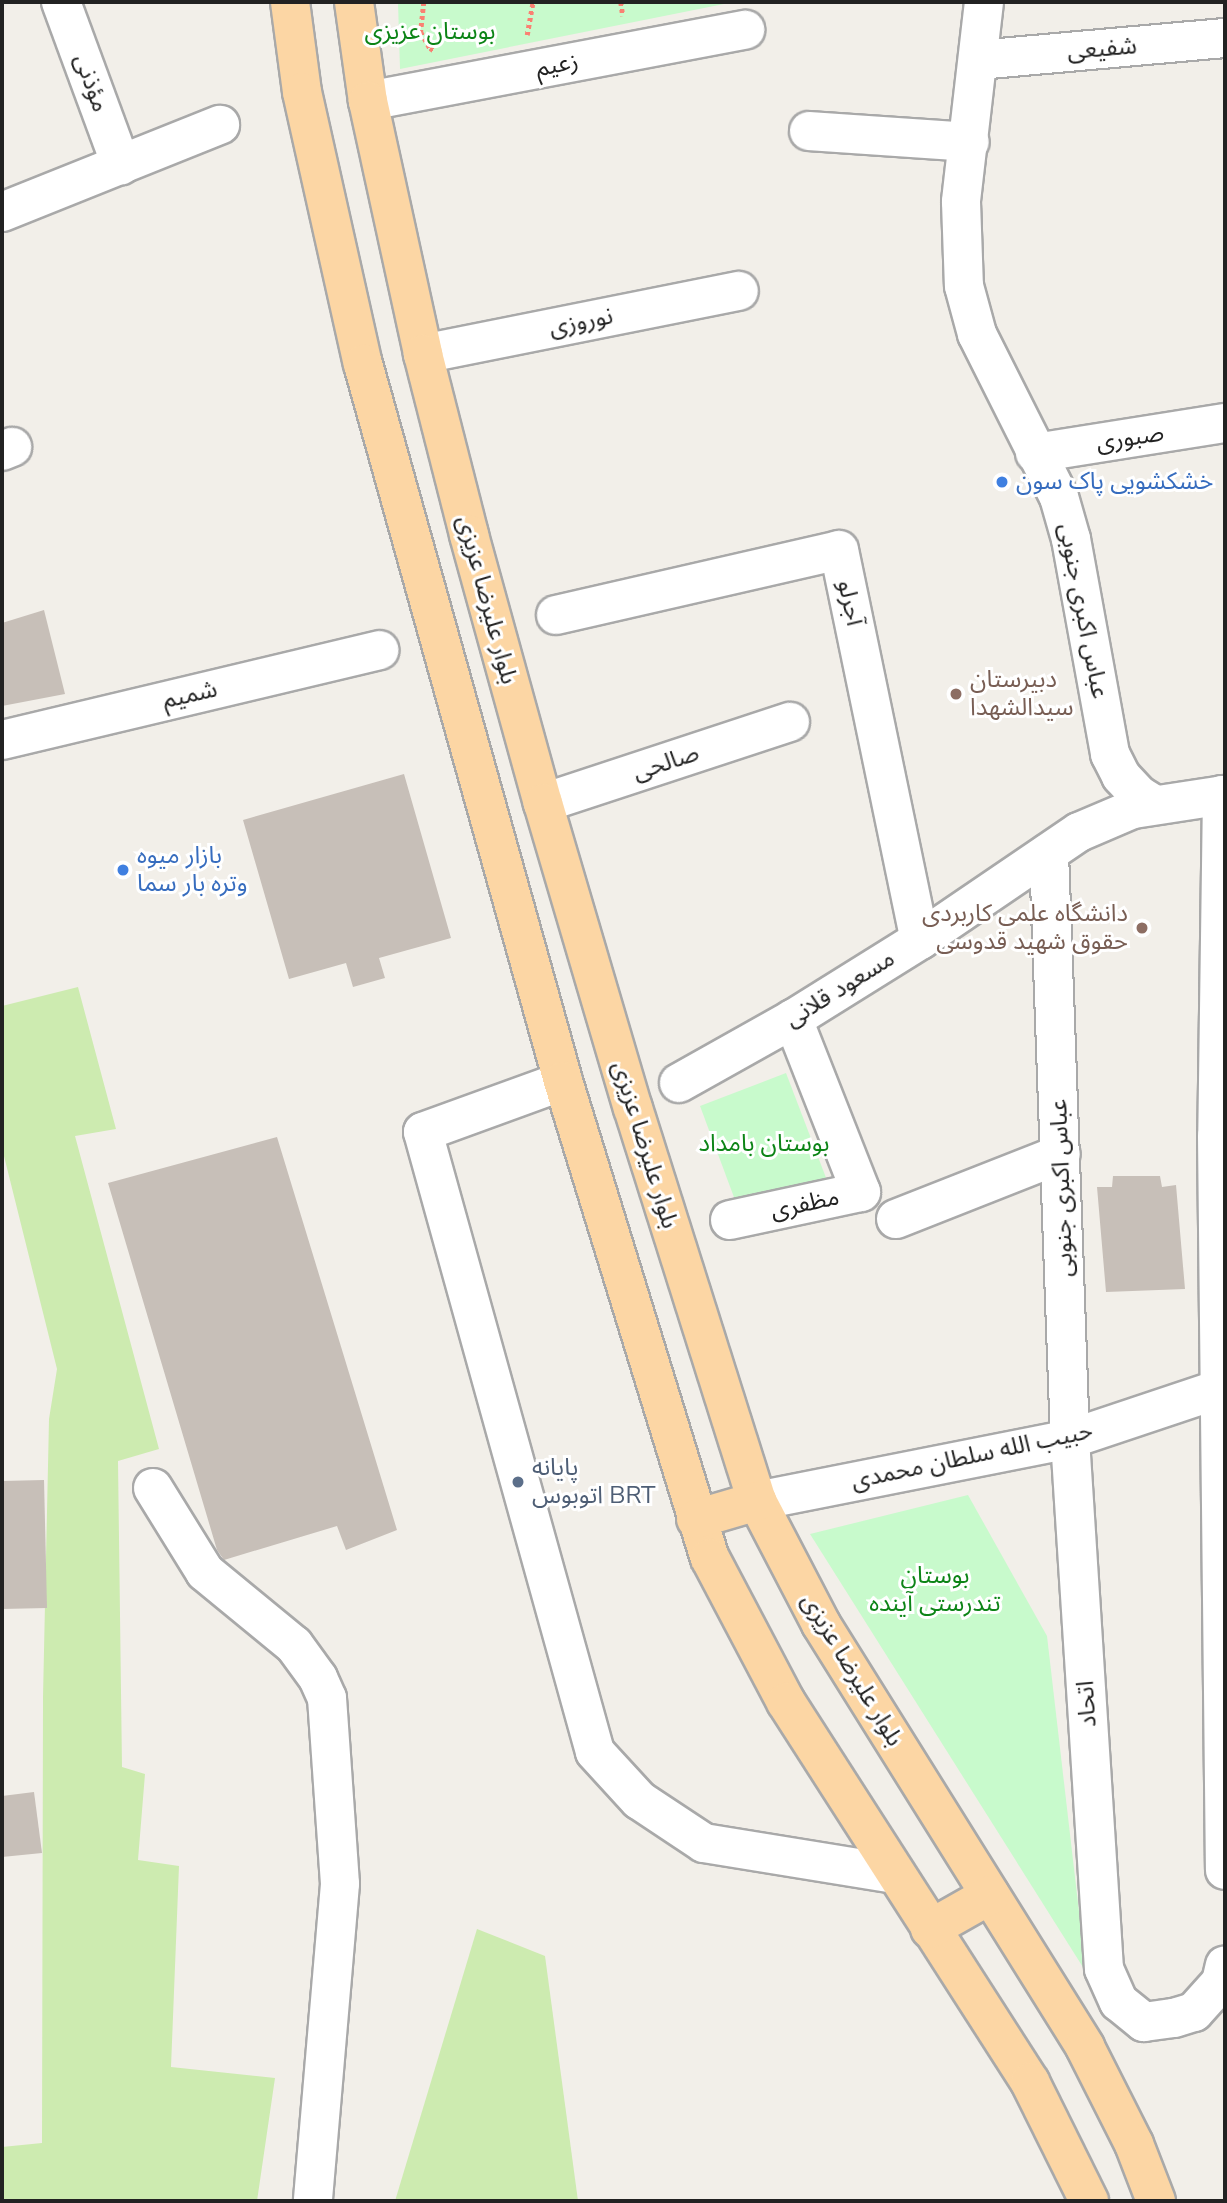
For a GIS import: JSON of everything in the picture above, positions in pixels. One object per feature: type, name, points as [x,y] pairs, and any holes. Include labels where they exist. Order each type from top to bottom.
[{"type":"main road","points":[[290,2],[302,92],[363,364],[563,1081],[710,1558],[755,1646],[895,1874],[1030,2082],[1089,2201]]},
{"type":"main road","name":"بلوار علیرضا عزیزی","points":[[354,2],[368,101],[424,354],[469,535],[543,803],[675,1246],[757,1501],[821,1624],[1085,2047],[1134,2144],[1156,2201]]},
{"type":"main road","points":[[696,1519],[757,1501]]},
{"type":"main road","points":[[930,1929],[990,1895]]},
{"type":"street","name":"مؤذنی","points":[[61,2],[121,165]]},
{"type":"street","name":"عباس اکبری جنوبی","points":[[984,2],[961,202],[964,286],[978,334],[1059,497],[1071,539],[1110,754],[1121,776],[1139,795],[1155,805]]},
{"type":"street","name":"زعیم","points":[[368,101],[746,30]]},
{"type":"street","name":"شفیعی","points":[[978,60],[1225,38]]},
{"type":"street","points":[[2,212],[220,125]]},
{"type":"street","points":[[809,131],[970,142]]},
{"type":"street","name":"نوروزی","points":[[424,354],[739,291]]},
{"type":"street","name":"صبوری","points":[[1035,453],[1225,423]]},
{"type":"street","name":"آجرلو","points":[[556,615],[839,550],[920,940]]},
{"type":"street","name":"شمیم","points":[[2,740],[379,650]]},
{"type":"street","name":"صالحی","points":[[543,803],[790,722]]},
{"type":"street","points":[[1224,795],[1221,1136],[1225,1870]]},
{"type":"street","name":"مسعود قلانی","points":[[679,1083],[793,1019],[920,940],[1096,823],[1155,805],[1224,795]]},
{"type":"street","name":"عباس اکبری جنوبی","points":[[1049,853],[1070,1439]]},
{"type":"street","name":"مظفری","points":[[730,1220],[861,1192],[793,1019]]},
{"type":"street","points":[[563,1081],[423,1132],[595,1752],[639,1800],[704,1843],[895,1874]]},
{"type":"street","points":[[896,1219],[1061,1154]]},
{"type":"street","name":"حبیب الله سلطان محمدی","points":[[757,1501],[1070,1439],[1223,1387]]},
{"type":"street","name":"اتحاد","points":[[1070,1439],[1104,1969],[1119,2002],[1144,2022],[1174,2018],[1194,2011],[1221,1982],[1225,1965]]},
{"type":"street","points":[[153,1488],[205,1572],[294,1645],[318,1678],[327,1698],[340,1884],[313,2201]]},
{"type":"path","points":[[527,36],[533,2]]},
{"type":"path","points":[[621,2],[623,17]]},
{"type":"green space","name":"بوستان عزیزی","points":[[398,2],[734,2],[400,69]]},
{"type":"green space","points":[[78,987],[116,1129],[75,1136],[159,1449],[118,1461],[122,1767],[145,1774],[138,1860],[179,1866],[171,2067],[275,2078],[257,2201],[2,2201],[2,2147],[42,2143],[43,1697],[49,1419],[57,1369],[2,1148],[2,1006]]},
{"type":"green space","name":"بوستان بامداد","points":[[786,1073],[828,1183],[741,1216],[700,1106]]},
{"type":"green space","name":"بوستان تندرستی آینده","points":[[968,1495],[1047,1636],[1086,1972],[810,1534]]},
{"type":"green space","points":[[477,1929],[545,1956],[578,2201],[395,2201]]},
{"type":"building","points":[[44,610],[65,694],[2,706],[2,623]]},
{"type":"building","points":[[404,774],[451,938],[379,958],[385,978],[353,987],[346,963],[289,979],[243,820]]},
{"type":"building","points":[[277,1137],[397,1530],[346,1550],[337,1526],[224,1560],[217,1550],[108,1183]]},
{"type":"building","points":[[1113,1176],[1160,1176],[1162,1187],[1176,1185],[1185,1289],[1106,1292],[1097,1187],[1112,1187]]},
{"type":"building","points":[[44,1480],[47,1608],[2,1609],[2,1481]]},
{"type":"building","points":[[34,1792],[42,1853],[2,1857],[2,1796]]},
{"type":"place","name":"خشکشویی پاک سون","points":[[1002,482]]},
{"type":"place","name":"دبيرستان سیدالشهدا","points":[[956,694]]},
{"type":"place","name":"بازار میوه وتره بار سما","points":[[123,870]]},
{"type":"place","name":"دانشگاه علمی کاربردی حقوق شهید قدوسی","points":[[1142,928]]},
{"type":"place","name":"پایانه اتوبوس BRT","points":[[518,1482]]}]
